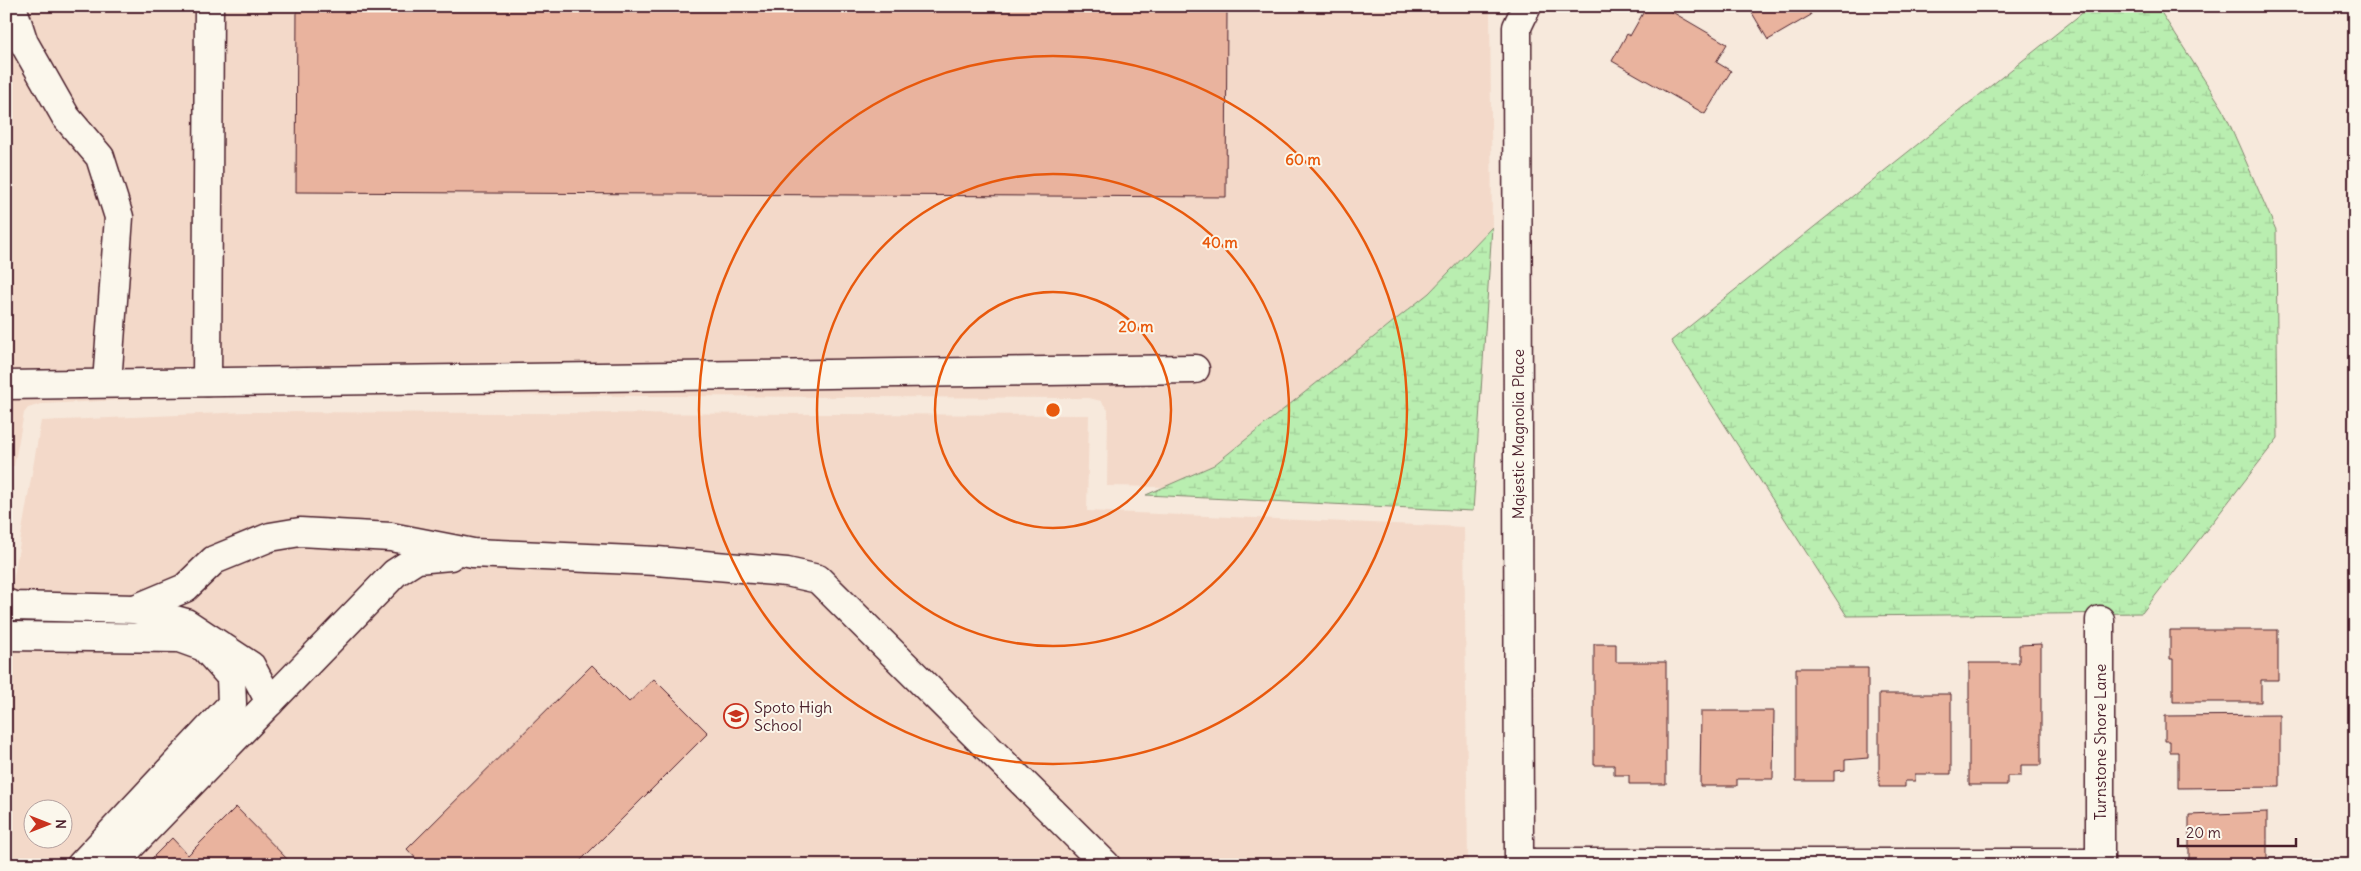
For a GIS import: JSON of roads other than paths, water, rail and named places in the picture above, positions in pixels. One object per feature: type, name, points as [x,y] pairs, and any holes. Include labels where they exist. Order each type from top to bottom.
[{"type":"street","points":[[12,6],[24,43],[66,117],[100,157],[119,217],[107,383]]},
{"type":"street","points":[[208,382],[209,6]]},
{"type":"street","name":"Majestic Magnolia Place","points":[[1519,864],[1517,27],[1528,6]]},
{"type":"street","points":[[6,385],[1195,369]]},
{"type":"street","points":[[136,609],[184,588],[214,560],[270,537],[300,532],[391,537],[473,553],[658,561],[787,572],[818,579],[1106,865]]},
{"type":"street","points":[[112,865],[395,573],[417,559],[473,553]]},
{"type":"street","points":[[6,603],[14,606],[136,609],[186,623],[251,666],[270,702]]},
{"type":"street","name":"Turnstone Shore Lane","points":[[2100,620],[2100,864]]},
{"type":"street","points":[[6,636],[179,638],[204,647],[231,677],[232,704],[81,865]]},
{"type":"street","points":[[1519,864],[2100,864]]},
{"type":"place","name":"Spoto High School","points":[[736,716]]}]
